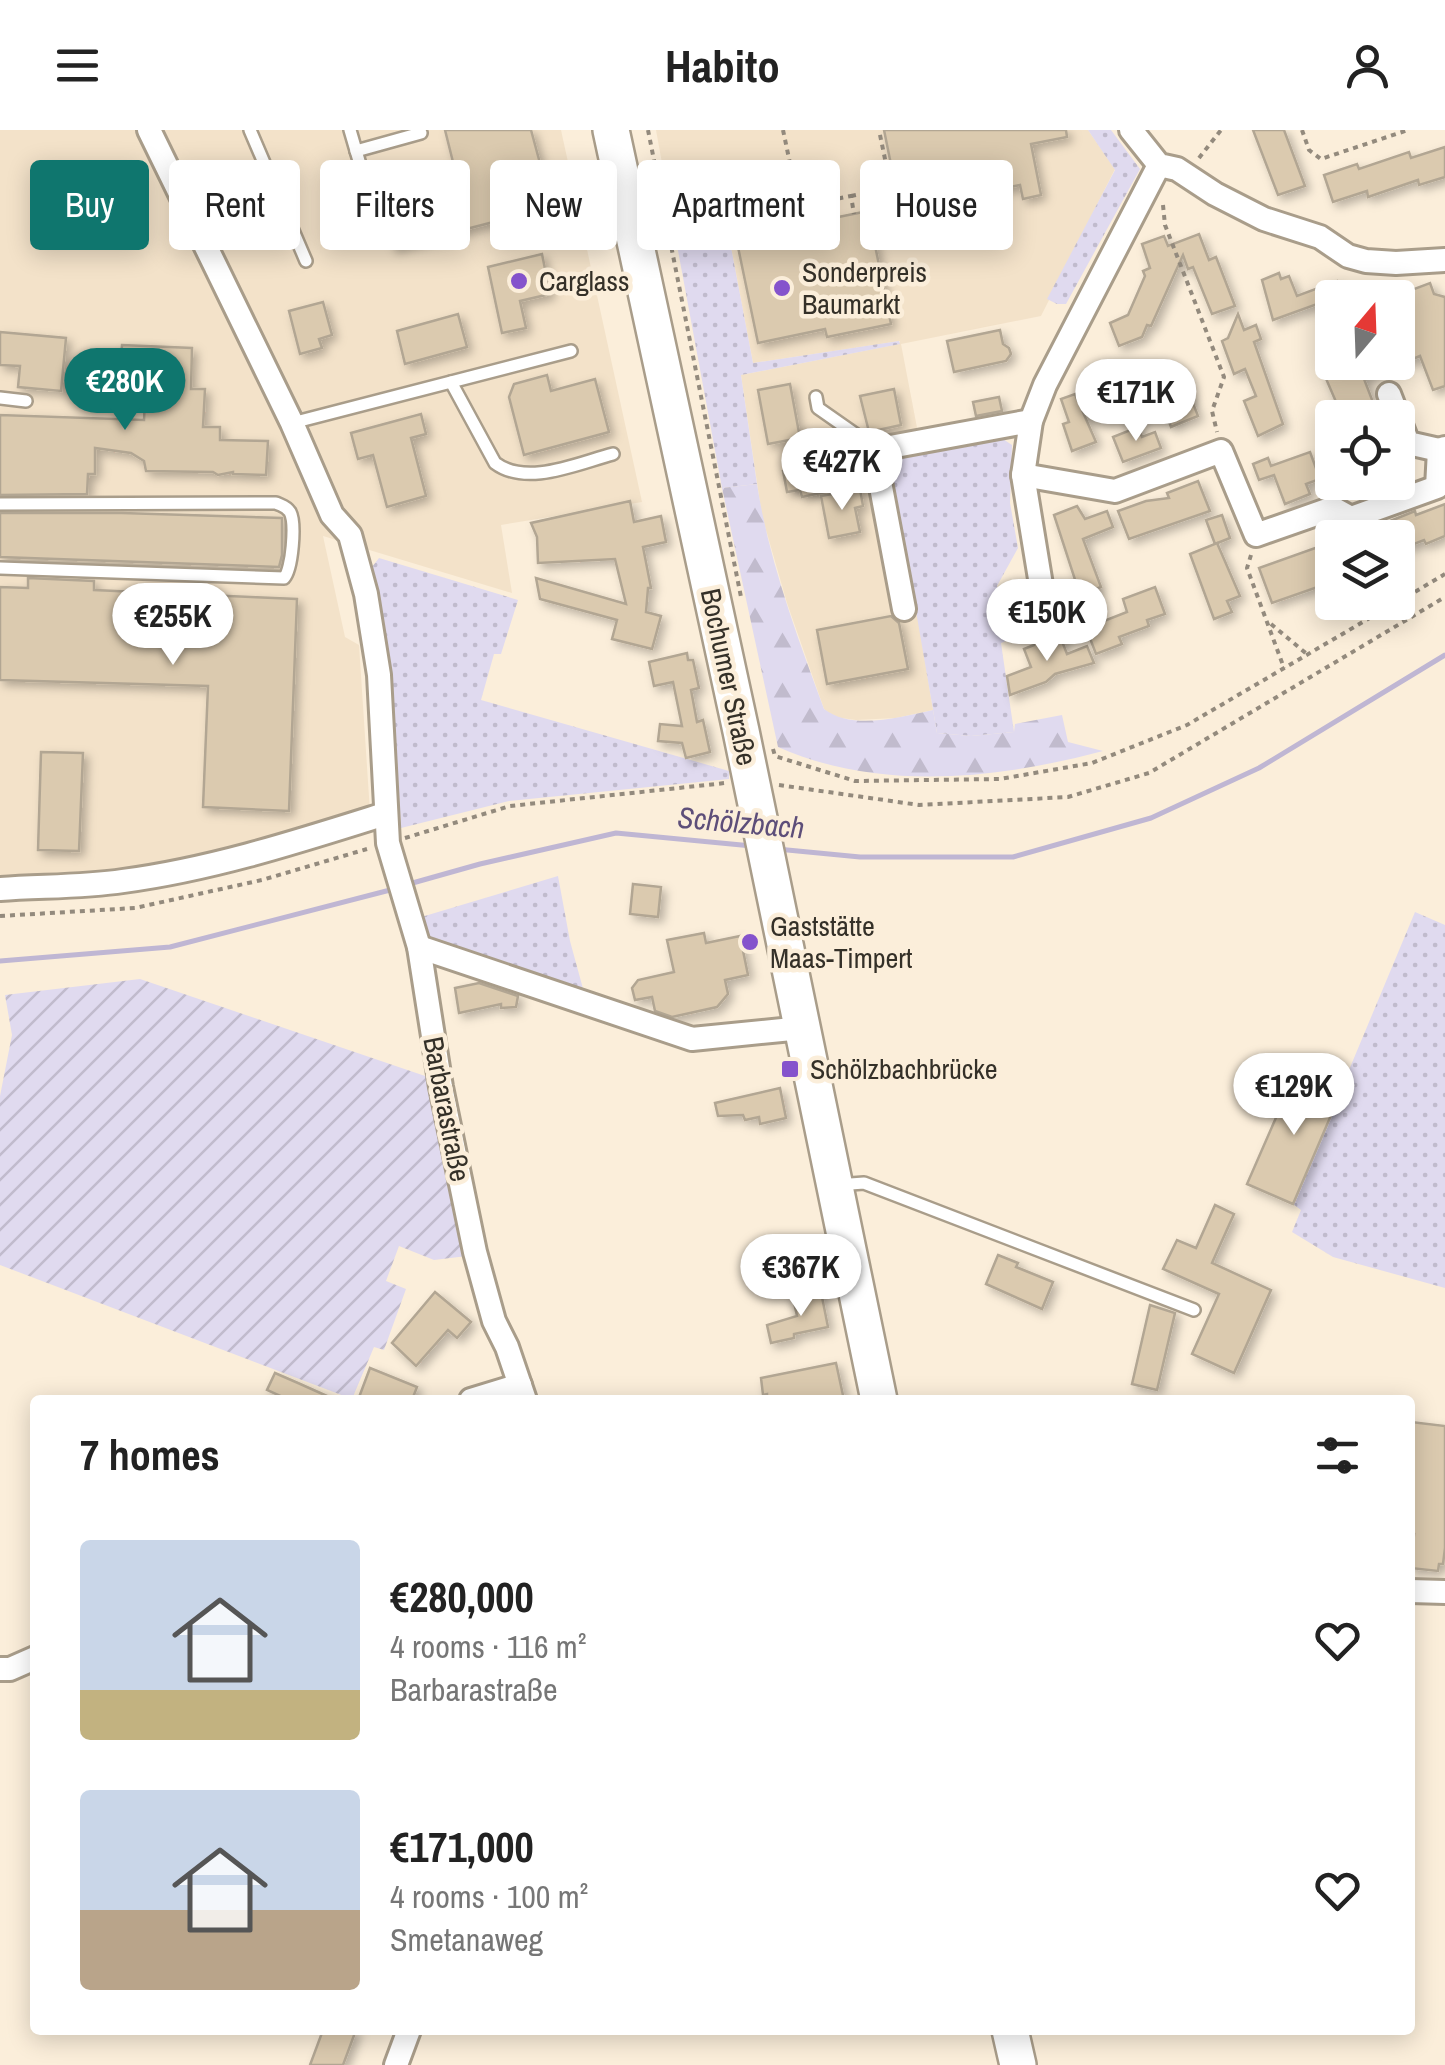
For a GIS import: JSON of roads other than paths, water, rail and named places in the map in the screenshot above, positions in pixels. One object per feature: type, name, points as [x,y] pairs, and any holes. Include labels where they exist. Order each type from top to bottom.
[{"type":"main road","name":"Bochumer Straße","points":[[611,130],[747,787],[770,875],[879,1395]]},
{"type":"main road","points":[[1011,2035],[1018,2065]]},
{"type":"street","name":"Barbarastraße","points":[[149,130],[332,515],[350,535],[366,594],[378,675],[385,814],[391,852],[419,947],[440,1087],[475,1252],[494,1322],[522,1392]]},
{"type":"street","points":[[1131,130],[1159,165],[1185,173],[1241,208],[1320,237],[1348,256],[1396,263],[1445,260]]},
{"type":"street","points":[[1043,597],[1023,475],[1031,421],[1045,385],[1159,165]]},
{"type":"street","points":[[1023,475],[1115,491],[1221,451],[1256,536],[1333,508],[1351,518],[1437,487],[1442,449],[1408,443],[1389,394]]},
{"type":"street","points":[[904,608],[874,450],[1031,421]]},
{"type":"street","points":[[0,888],[119,882],[181,872],[243,858],[385,814]]},
{"type":"street","points":[[419,947],[692,1038],[802,1028]]},
{"type":"street","points":[[1415,1591],[1445,1592]]},
{"type":"street","points":[[0,1669],[30,1660]]},
{"type":"street","points":[[396,2065],[407,2035]]},
{"type":"lane","points":[[250,130],[306,261]]},
{"type":"lane","points":[[350,130],[359,160]]},
{"type":"lane","points":[[356,151],[420,133]]},
{"type":"lane","points":[[292,424],[572,350]]},
{"type":"lane","points":[[451,382],[495,463],[506,471],[532,474],[613,454]]},
{"type":"lane","points":[[0,398],[26,401]]},
{"type":"lane","points":[[816,398],[818,408],[874,450]]},
{"type":"lane","points":[[0,504],[276,503],[286,507],[292,517],[290,571],[284,578],[0,568]]},
{"type":"lane","points":[[835,1186],[864,1183],[1194,1310]]},
{"type":"waterway","name":"Schölzbach","points":[[777,849],[860,857],[1013,857],[1151,818],[1259,768],[1445,655]]},
{"type":"waterway","name":"Schölzbach","points":[[409,884],[616,833],[752,846]]},
{"type":"waterway","name":"Schölzbach","points":[[0,961],[170,947],[394,889]]},
{"type":"place","name":"Carglass","points":[[519,281]]},
{"type":"place","name":"Sonderpreis Baumarkt","points":[[782,288]]},
{"type":"place","name":"Gaststätte Maas-Timpert","points":[[750,942]]},
{"type":"place","name":"Schölzbachbrücke","points":[[790,1069]]}]
